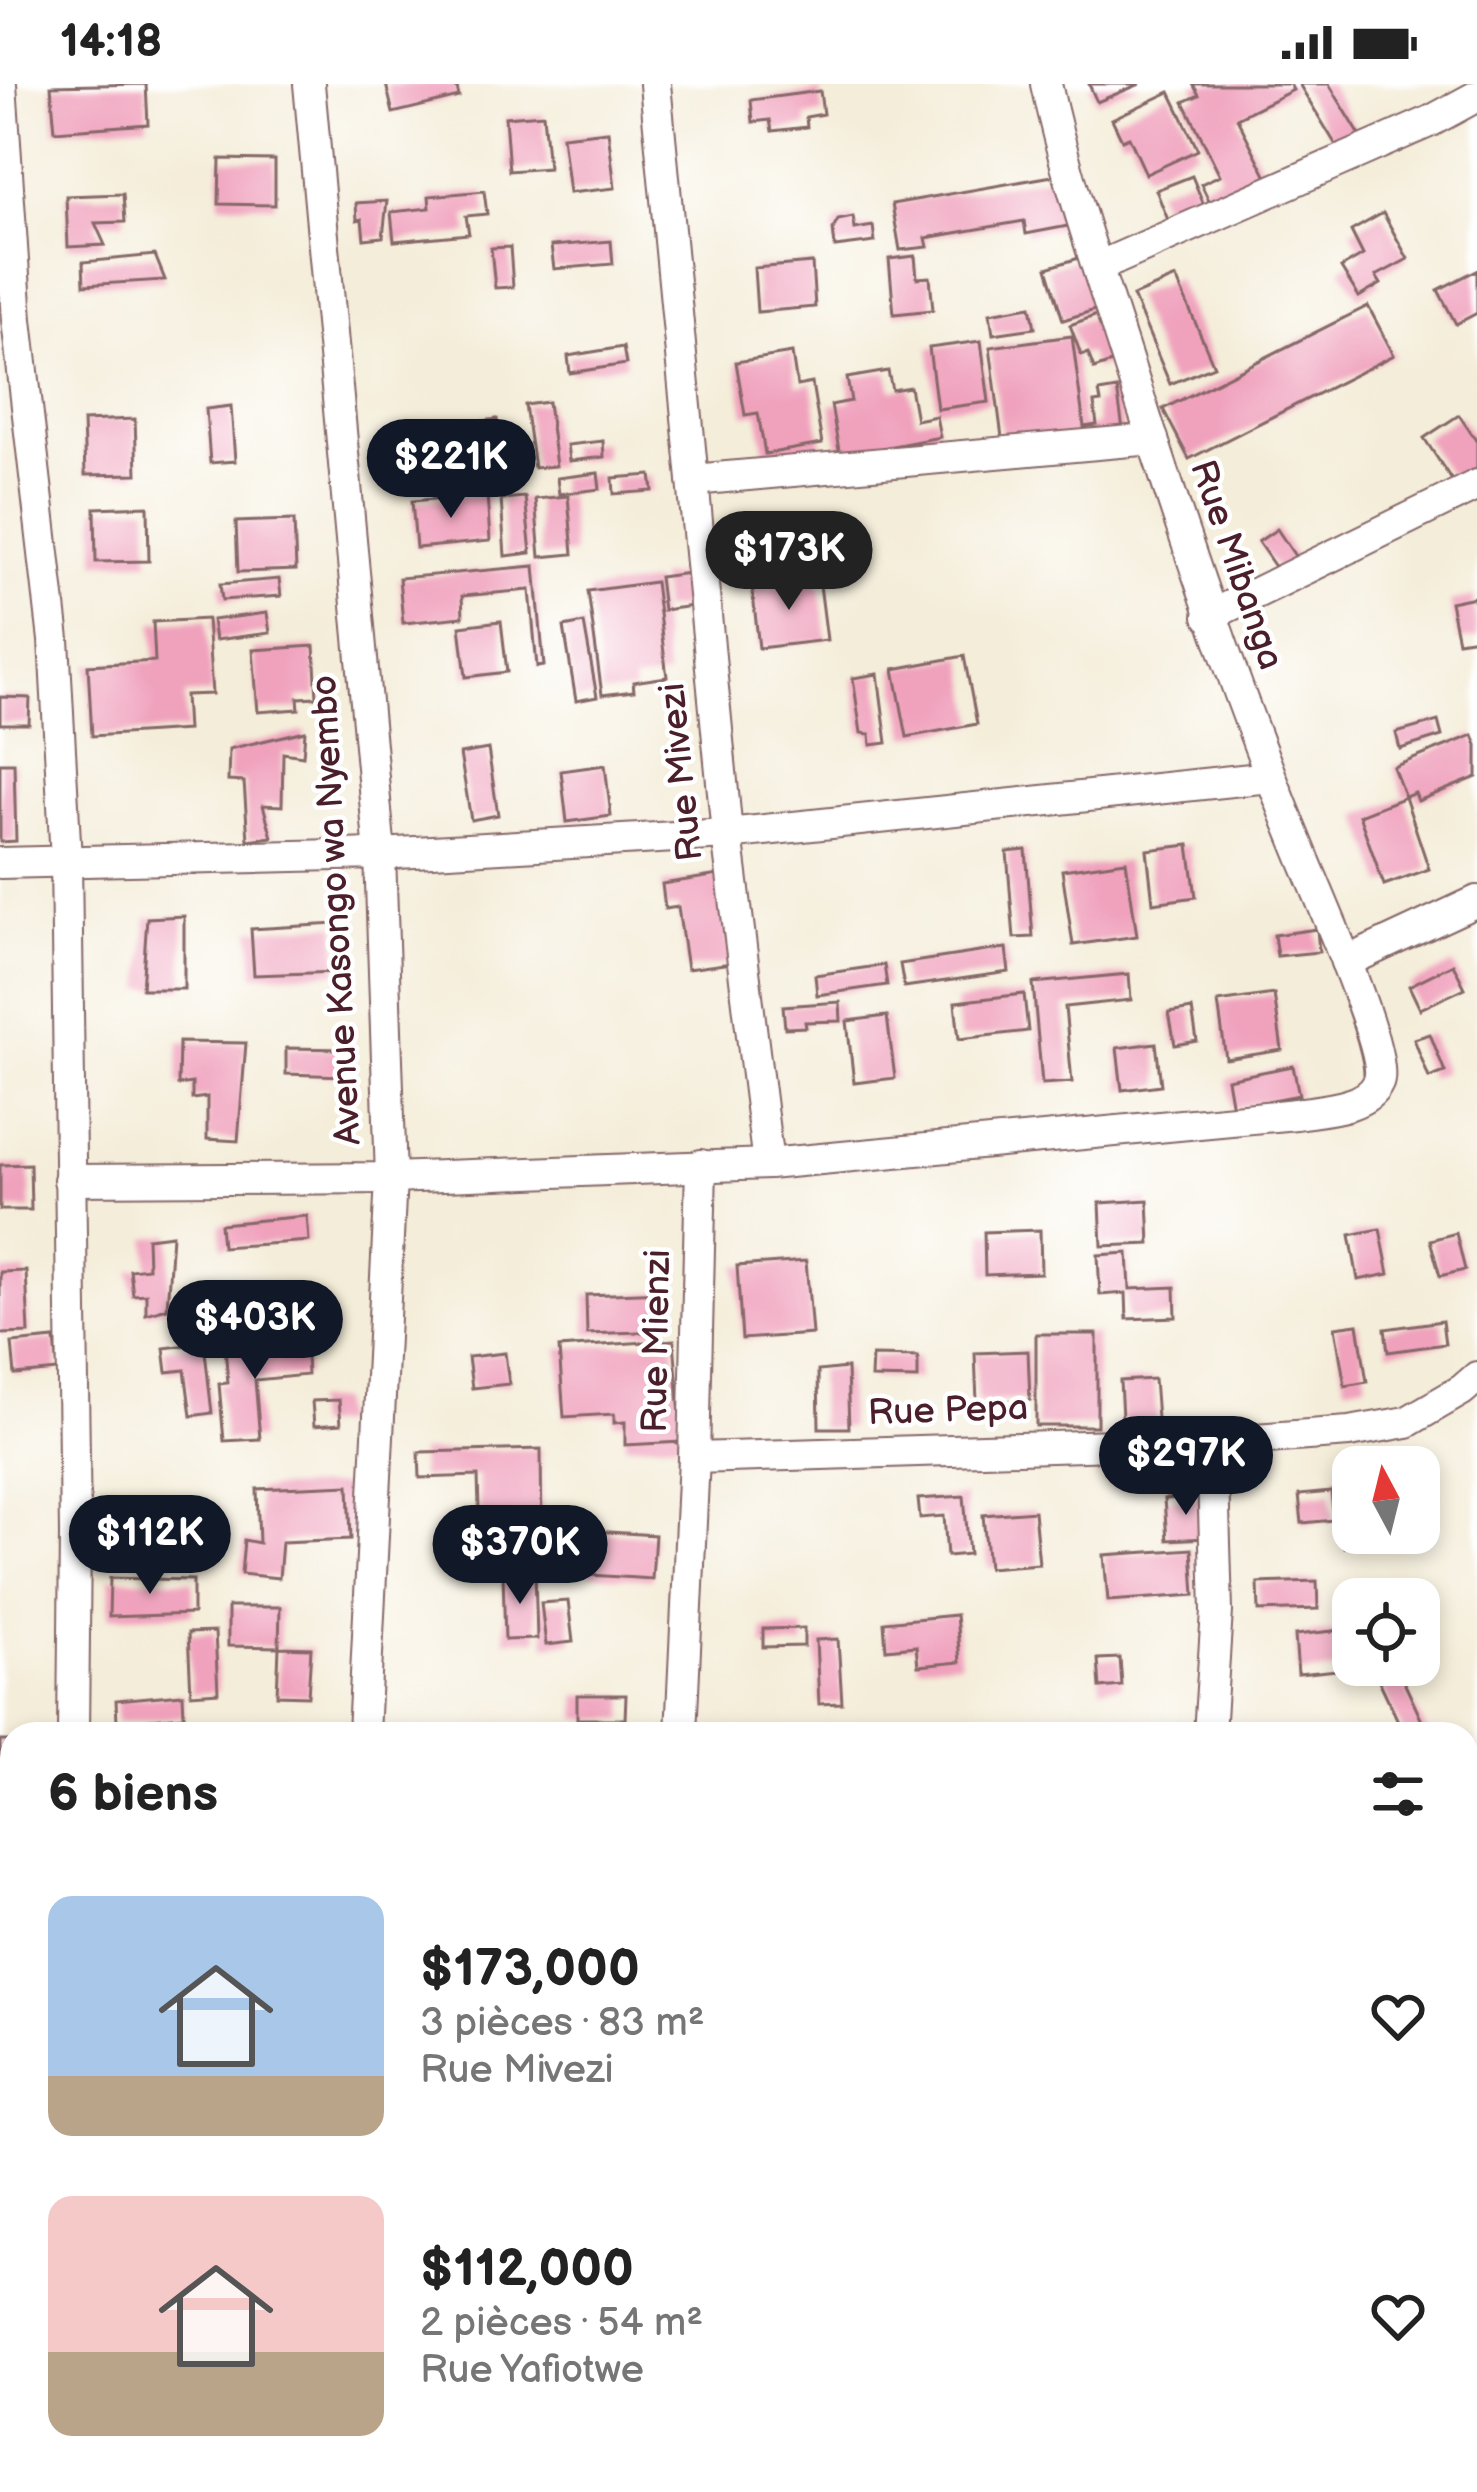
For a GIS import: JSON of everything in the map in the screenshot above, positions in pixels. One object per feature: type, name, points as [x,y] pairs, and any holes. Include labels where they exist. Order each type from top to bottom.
[{"type":"street","points":[[1,84],[17,320],[54,640],[66,860],[74,1722]]},
{"type":"street","name":"Avenue Kasongo wa Nyembo","points":[[309,84],[380,854],[391,1178],[364,1722]]},
{"type":"street","name":"Rue Mivezi","points":[[655,84],[727,834],[768,1164]]},
{"type":"street","name":"Rue Mibanga","points":[[768,1164],[1296,1114],[1342,1106],[1366,1096],[1379,1082],[1380,1060],[1346,962],[1209,616],[1098,267],[1046,84]]},
{"type":"street","points":[[1098,267],[1431,121],[1477,96]]},
{"type":"street","points":[[693,480],[1153,440]]},
{"type":"street","points":[[1209,616],[1477,485]]},
{"type":"street","points":[[0,863],[380,854],[727,834],[1270,777]]},
{"type":"street","points":[[1346,962],[1477,902]]},
{"type":"street","points":[[69,1180],[391,1178],[768,1164]]},
{"type":"street","name":"Rue Mienzi","points":[[682,1722],[694,1458],[700,1165]]},
{"type":"street","name":"Rue Pepa","points":[[694,1458],[1212,1442],[1349,1432],[1407,1422],[1477,1377]]},
{"type":"street","points":[[1210,1722],[1217,1611],[1212,1442]]},
{"type":"building","points":[[146,84],[148,124],[55,131],[51,86]]},
{"type":"building","points":[[386,84],[456,84],[459,97],[393,113]]},
{"type":"building","points":[[1089,84],[1140,84],[1097,102]]},
{"type":"building","points":[[1193,84],[1290,84],[1293,90],[1237,118],[1268,179],[1212,207],[1201,184],[1220,175],[1184,102],[1199,95]]},
{"type":"building","points":[[1299,84],[1329,84],[1364,142],[1342,155]]},
{"type":"building","points":[[820,91],[823,114],[806,117],[807,127],[772,131],[770,120],[753,122],[751,100]]},
{"type":"building","points":[[1170,92],[1198,150],[1146,174],[1129,137],[1122,140],[1112,119]]},
{"type":"building","points":[[543,114],[548,168],[509,171],[505,117]]},
{"type":"building","points":[[608,131],[615,188],[569,193],[562,136]]},
{"type":"building","points":[[220,159],[275,160],[275,205],[219,204]]},
{"type":"building","points":[[1064,174],[1073,225],[1026,234],[1024,221],[926,238],[928,247],[900,250],[892,204]]},
{"type":"building","points":[[1192,176],[1206,210],[1170,225],[1156,190]]},
{"type":"building","points":[[484,191],[487,214],[466,216],[469,234],[394,241],[391,212],[430,208],[429,196]]},
{"type":"building","points":[[123,194],[125,222],[95,223],[105,245],[68,247],[66,196]]},
{"type":"building","points":[[387,201],[383,237],[364,239],[356,203]]},
{"type":"building","points":[[1383,213],[1408,259],[1376,276],[1381,284],[1359,297],[1341,268],[1363,255],[1351,231]]},
{"type":"building","points":[[853,217],[855,229],[873,226],[875,242],[835,247],[833,229],[838,220]]},
{"type":"building","points":[[611,241],[613,264],[554,269],[551,246]]},
{"type":"building","points":[[510,247],[513,287],[495,288],[491,248]]},
{"type":"building","points":[[155,255],[165,280],[84,285],[83,262]]},
{"type":"building","points":[[915,256],[917,278],[930,277],[933,310],[894,314],[889,259]]},
{"type":"building","points":[[1082,257],[1098,309],[1063,320],[1047,268]]},
{"type":"building","points":[[812,263],[815,307],[757,312],[754,268]]},
{"type":"building","points":[[1477,270],[1477,313],[1456,324],[1438,290]]},
{"type":"building","points":[[1176,278],[1214,366],[1170,384],[1133,296]]},
{"type":"building","points":[[1031,306],[1035,328],[993,334],[990,313]]},
{"type":"building","points":[[1368,306],[1394,355],[1189,459],[1163,409]]},
{"type":"building","points":[[1100,314],[1117,361],[1094,369],[1088,353],[1081,355],[1070,325]]},
{"type":"building","points":[[1072,336],[1084,427],[1097,425],[1094,403],[1101,402],[1099,392],[1117,389],[1124,436],[1003,445],[990,347]]},
{"type":"building","points":[[981,341],[989,402],[937,409],[929,348]]},
{"type":"building","points":[[623,347],[626,364],[570,373],[568,356]]},
{"type":"building","points":[[792,353],[797,386],[812,383],[822,444],[765,454],[758,413],[745,415],[736,362]]},
{"type":"building","points":[[888,371],[892,390],[910,387],[916,420],[936,416],[940,437],[840,456],[831,405],[851,401],[847,378]]},
{"type":"building","points":[[548,402],[556,466],[534,468],[525,405]]},
{"type":"building","points":[[231,406],[235,461],[210,463],[206,409]]},
{"type":"building","points":[[1459,415],[1477,442],[1477,479],[1459,491],[1424,438]]},
{"type":"building","points":[[135,419],[137,474],[85,475],[83,421]]},
{"type":"building","points":[[497,419],[506,473],[478,477],[469,423]]},
{"type":"building","points":[[603,441],[604,457],[569,461],[567,445]]},
{"type":"building","points":[[598,473],[600,489],[559,494],[557,478]]},
{"type":"building","points":[[651,475],[653,491],[614,494],[613,478]]},
{"type":"building","points":[[487,494],[490,541],[416,548],[412,501]]},
{"type":"building","points":[[568,496],[573,554],[540,557],[535,499]]},
{"type":"building","points":[[525,497],[531,553],[505,556],[501,499]]},
{"type":"building","points":[[148,506],[149,561],[96,562],[95,508]]},
{"type":"building","points":[[294,520],[296,570],[238,572],[236,522]]},
{"type":"building","points":[[1277,529],[1297,559],[1278,571],[1258,542]]},
{"type":"building","points":[[797,561],[798,576],[765,579],[764,564]]},
{"type":"building","points":[[535,566],[544,666],[537,667],[530,590],[462,596],[463,617],[403,623],[399,578]]},
{"type":"building","points":[[689,573],[693,606],[663,610],[659,577]]},
{"type":"building","points":[[819,577],[827,640],[759,648],[752,586]]},
{"type":"building","points":[[279,579],[281,596],[222,600],[220,584]]},
{"type":"building","points":[[655,582],[667,677],[633,682],[634,691],[602,695],[588,591]]},
{"type":"building","points":[[1474,597],[1477,638],[1458,641],[1450,602]]},
{"type":"building","points":[[267,613],[270,633],[215,640],[212,620]]},
{"type":"building","points":[[207,619],[212,694],[185,695],[187,730],[92,736],[88,665],[155,661],[153,622]]},
{"type":"building","points":[[501,621],[507,672],[466,677],[460,626]]},
{"type":"building","points":[[584,623],[597,697],[576,701],[564,627]]},
{"type":"building","points":[[314,646],[317,697],[298,698],[299,709],[258,712],[253,650]]},
{"type":"building","points":[[964,656],[977,724],[907,737],[894,669]]},
{"type":"building","points":[[878,674],[887,743],[871,745],[870,734],[861,733],[853,678]]},
{"type":"building","points":[[0,697],[30,698],[29,724],[0,724]]},
{"type":"building","points":[[1438,721],[1442,736],[1400,749],[1396,733]]},
{"type":"building","points":[[305,731],[303,756],[283,753],[282,806],[263,805],[272,837],[248,840],[244,782],[228,781],[229,749]]},
{"type":"building","points":[[1473,735],[1477,777],[1418,801],[1415,793],[1405,797],[1393,767]]},
{"type":"building","points":[[488,749],[498,815],[471,820],[460,754]]},
{"type":"building","points":[[0,763],[14,763],[16,841],[0,842]]},
{"type":"building","points":[[605,765],[611,816],[567,822],[561,771]]},
{"type":"building","points":[[1405,797],[1429,869],[1384,885],[1359,815]]},
{"type":"building","points":[[1189,845],[1196,897],[1153,903],[1147,850]]},
{"type":"building","points":[[1026,850],[1033,937],[1014,938],[1007,852]]},
{"type":"building","points":[[1126,861],[1137,936],[1073,945],[1062,870]]},
{"type":"building","points":[[719,875],[732,963],[687,969],[678,907],[665,909],[662,884]]},
{"type":"building","points":[[184,916],[184,989],[142,989],[147,918]]},
{"type":"building","points":[[336,924],[338,972],[254,975],[251,929]]},
{"type":"building","points":[[1317,929],[1319,952],[1277,956],[1274,935]]},
{"type":"building","points":[[1006,948],[1009,972],[904,987],[900,964]]},
{"type":"building","points":[[1453,964],[1465,988],[1420,1009],[1409,986]]},
{"type":"building","points":[[884,965],[887,985],[817,995],[815,975]]},
{"type":"building","points":[[1129,974],[1131,1000],[1065,1007],[1072,1082],[1042,1084],[1033,983]]},
{"type":"building","points":[[1024,994],[1028,1031],[959,1039],[955,1002]]},
{"type":"building","points":[[1274,994],[1282,1050],[1226,1059],[1218,1002]]},
{"type":"building","points":[[840,1002],[841,1021],[785,1028],[783,1006]]},
{"type":"building","points":[[1192,1009],[1197,1041],[1175,1045],[1169,1013]]},
{"type":"building","points":[[887,1016],[895,1078],[854,1083],[847,1021]]},
{"type":"building","points":[[1430,1034],[1445,1072],[1429,1078],[1414,1039]]},
{"type":"building","points":[[179,1042],[246,1043],[238,1141],[207,1139],[207,1097],[192,1099],[192,1083],[178,1085]]},
{"type":"building","points":[[1156,1043],[1161,1085],[1122,1090],[1117,1048]]},
{"type":"building","points":[[286,1048],[345,1049],[345,1076],[286,1074]]},
{"type":"building","points":[[1293,1066],[1299,1095],[1232,1108],[1227,1079]]},
{"type":"building","points":[[30,1164],[31,1210],[0,1210],[0,1165]]},
{"type":"building","points":[[1148,1200],[1150,1244],[1102,1246],[1100,1203]]},
{"type":"building","points":[[307,1216],[309,1241],[222,1247],[220,1224]]},
{"type":"building","points":[[1380,1229],[1389,1274],[1358,1280],[1350,1235]]},
{"type":"building","points":[[1040,1230],[1041,1273],[985,1275],[984,1232]]},
{"type":"building","points":[[1456,1233],[1465,1270],[1440,1276],[1430,1240]]},
{"type":"building","points":[[172,1235],[167,1308],[146,1314],[146,1294],[133,1295],[130,1270],[148,1268],[147,1238]]},
{"type":"building","points":[[1128,1253],[1130,1289],[1175,1287],[1176,1317],[1127,1319],[1126,1293],[1100,1295],[1098,1255]]},
{"type":"building","points":[[806,1261],[812,1334],[742,1339],[737,1266]]},
{"type":"building","points":[[26,1271],[29,1333],[0,1334],[0,1272]]},
{"type":"building","points":[[664,1292],[665,1331],[587,1334],[586,1295]]},
{"type":"building","points":[[1442,1321],[1445,1344],[1388,1352],[1385,1329]]},
{"type":"building","points":[[1358,1324],[1367,1382],[1345,1386],[1335,1327]]},
{"type":"building","points":[[1036,1334],[1097,1334],[1097,1426],[1036,1426]]},
{"type":"building","points":[[55,1339],[58,1371],[15,1375],[12,1343]]},
{"type":"building","points":[[305,1339],[307,1375],[255,1380],[260,1439],[224,1441],[219,1384],[228,1383],[225,1346]]},
{"type":"building","points":[[674,1340],[682,1442],[625,1445],[625,1422],[614,1423],[614,1414],[564,1417],[559,1348]]},
{"type":"building","points":[[204,1343],[212,1413],[191,1416],[185,1370],[167,1372],[164,1348]]},
{"type":"building","points":[[1028,1351],[1030,1400],[977,1402],[975,1353]]},
{"type":"building","points":[[505,1353],[509,1384],[472,1388],[468,1357]]},
{"type":"building","points":[[872,1356],[918,1357],[918,1379],[871,1378]]},
{"type":"building","points":[[847,1368],[849,1428],[819,1428],[818,1371]]},
{"type":"building","points":[[1154,1379],[1158,1432],[1123,1435],[1120,1381]]},
{"type":"building","points":[[339,1400],[341,1424],[314,1426],[312,1401]]},
{"type":"building","points":[[541,1449],[542,1540],[480,1542],[478,1476],[420,1478],[419,1452]]},
{"type":"building","points":[[349,1485],[351,1539],[282,1542],[279,1578],[241,1574],[244,1540],[259,1543],[257,1489]]},
{"type":"building","points":[[1331,1492],[1332,1520],[1302,1523],[1299,1495]]},
{"type":"building","points":[[964,1496],[969,1554],[947,1556],[944,1516],[920,1518],[918,1499]]},
{"type":"building","points":[[1204,1497],[1207,1538],[1167,1540],[1164,1499]]},
{"type":"building","points":[[207,1503],[210,1551],[169,1553],[168,1534],[162,1534],[162,1527],[153,1527],[152,1505]]},
{"type":"building","points":[[1034,1511],[1039,1564],[988,1568],[983,1515]]},
{"type":"building","points":[[593,1531],[655,1535],[652,1579],[590,1575]]},
{"type":"building","points":[[1192,1549],[1195,1595],[1108,1601],[1104,1555]]},
{"type":"building","points":[[535,1573],[537,1639],[505,1640],[503,1574]]},
{"type":"building","points":[[110,1578],[193,1580],[193,1614],[109,1617]]},
{"type":"building","points":[[1317,1581],[1318,1609],[1259,1611],[1258,1583]]},
{"type":"building","points":[[568,1601],[573,1642],[546,1645],[541,1603]]},
{"type":"building","points":[[228,1607],[280,1607],[279,1647],[228,1646]]},
{"type":"building","points":[[956,1615],[960,1662],[918,1666],[916,1646],[886,1649],[884,1622]]},
{"type":"building","points":[[804,1628],[804,1646],[763,1647],[763,1629]]},
{"type":"building","points":[[1332,1631],[1332,1671],[1298,1674],[1295,1635]]},
{"type":"building","points":[[215,1632],[218,1692],[191,1694],[188,1633]]},
{"type":"building","points":[[838,1639],[842,1703],[819,1704],[816,1640]]},
{"type":"building","points":[[279,1647],[311,1648],[308,1696],[277,1695]]},
{"type":"building","points":[[1120,1658],[1122,1686],[1100,1688],[1098,1659]]},
{"type":"building","points":[[1382,1686],[1406,1686],[1422,1722],[1398,1722]]},
{"type":"building","points":[[183,1694],[184,1716],[117,1722],[116,1700]]},
{"type":"building","points":[[577,1695],[626,1695],[625,1719],[577,1719]]}]
